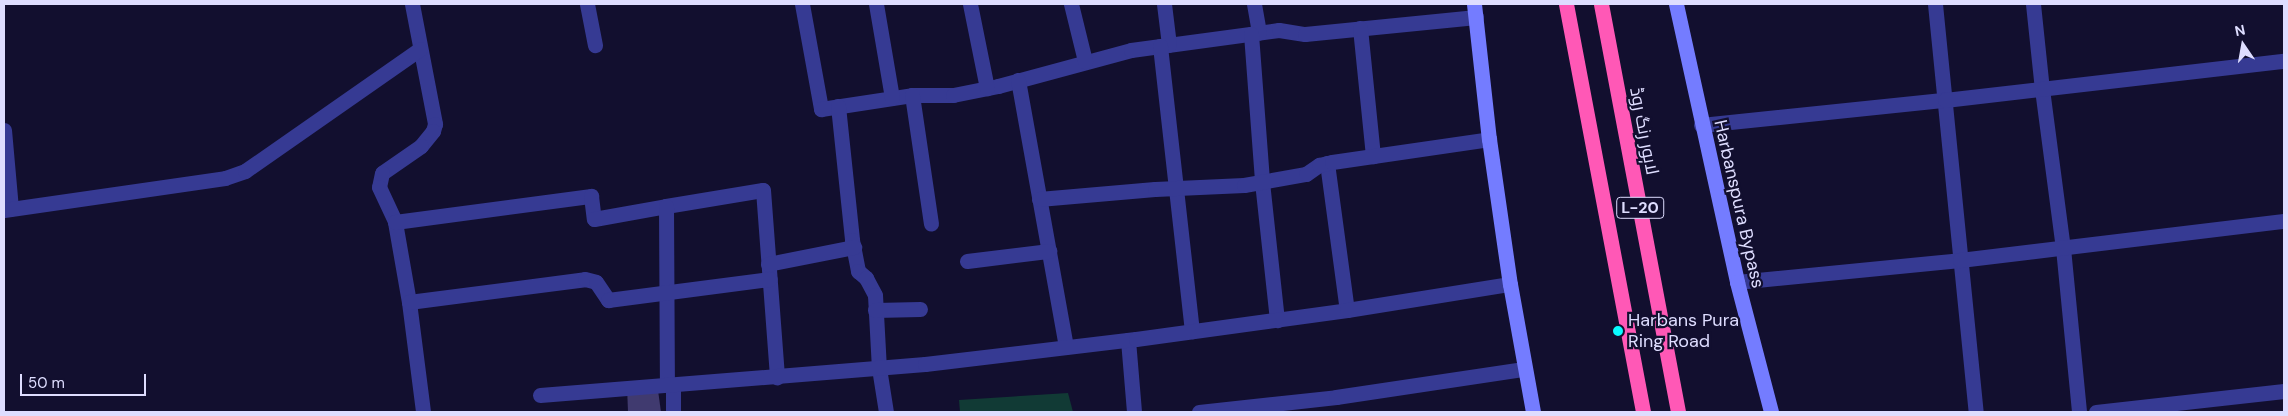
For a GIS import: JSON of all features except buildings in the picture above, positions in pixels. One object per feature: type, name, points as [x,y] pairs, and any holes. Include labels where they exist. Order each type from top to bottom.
[{"type":"highway","name":"L-20","points":[[1566,4],[1643,412]]},
{"type":"highway","name":"لاہور رنگ روڈ","points":[[1601,4],[1678,412]]},
{"type":"highway","points":[[1662,323],[1686,412]]},
{"type":"highway","points":[[1628,327],[1637,412]]},
{"type":"street","points":[[412,4],[435,124],[433,131],[422,146],[386,168],[379,178],[379,187],[395,222],[409,302],[423,412]]},
{"type":"street","points":[[587,4],[596,45]]},
{"type":"street","points":[[802,4],[821,109],[912,95],[953,95],[987,88],[1131,50],[1279,30],[1305,34],[1360,28],[1475,11],[1489,138],[1510,284],[1533,412]]},
{"type":"street","points":[[876,4],[892,98]]},
{"type":"street","points":[[970,4],[987,88]]},
{"type":"street","points":[[1071,4],[1085,61]]},
{"type":"street","points":[[1164,4],[1165,45],[1176,188],[1192,331]]},
{"type":"street","points":[[1254,4],[1262,182],[1277,320]]},
{"type":"street","name":"Harbanspura Bypass","points":[[1676,4],[1701,125],[1737,282],[1771,412]]},
{"type":"street","points":[[1935,4],[1976,412]]},
{"type":"street","points":[[2034,4],[2042,89],[2063,248],[2079,412]]},
{"type":"street","points":[[1360,28],[1373,156]]},
{"type":"street","points":[[4,130],[8,210],[225,178],[245,171],[420,49]]},
{"type":"street","points":[[1701,125],[1945,100],[2284,61]]},
{"type":"street","points":[[1018,80],[1066,347]]},
{"type":"street","points":[[912,95],[931,224]]},
{"type":"street","points":[[838,106],[858,271],[866,278],[875,295],[879,368],[886,412]]},
{"type":"street","points":[[1039,199],[1262,182],[1306,174],[1319,165],[1327,163],[1489,138]]},
{"type":"street","points":[[1327,163],[1347,310]]},
{"type":"street","points":[[395,222],[591,196],[594,219],[763,190],[777,377]]},
{"type":"street","points":[[666,206],[666,292],[673,412]]},
{"type":"street","points":[[1737,282],[1960,260],[2284,222]]},
{"type":"street","points":[[768,264],[854,247]]},
{"type":"street","points":[[966,261],[1048,251]]},
{"type":"street","points":[[409,302],[585,279],[596,282],[608,300],[770,279]]},
{"type":"street","points":[[540,395],[879,368],[1128,340],[1347,310],[1510,284]]},
{"type":"street","points":[[875,310],[920,309]]},
{"type":"street","points":[[1128,340],[1134,412]]},
{"type":"street","points":[[1199,412],[1336,397],[1524,369]]},
{"type":"street","points":[[2096,412],[2284,391]]},
{"type":"green space","points":[[1068,393],[1073,412],[960,412],[959,400]]},
{"type":"place","name":"Harbans Pura Ring Road","points":[[1618,331]]}]
